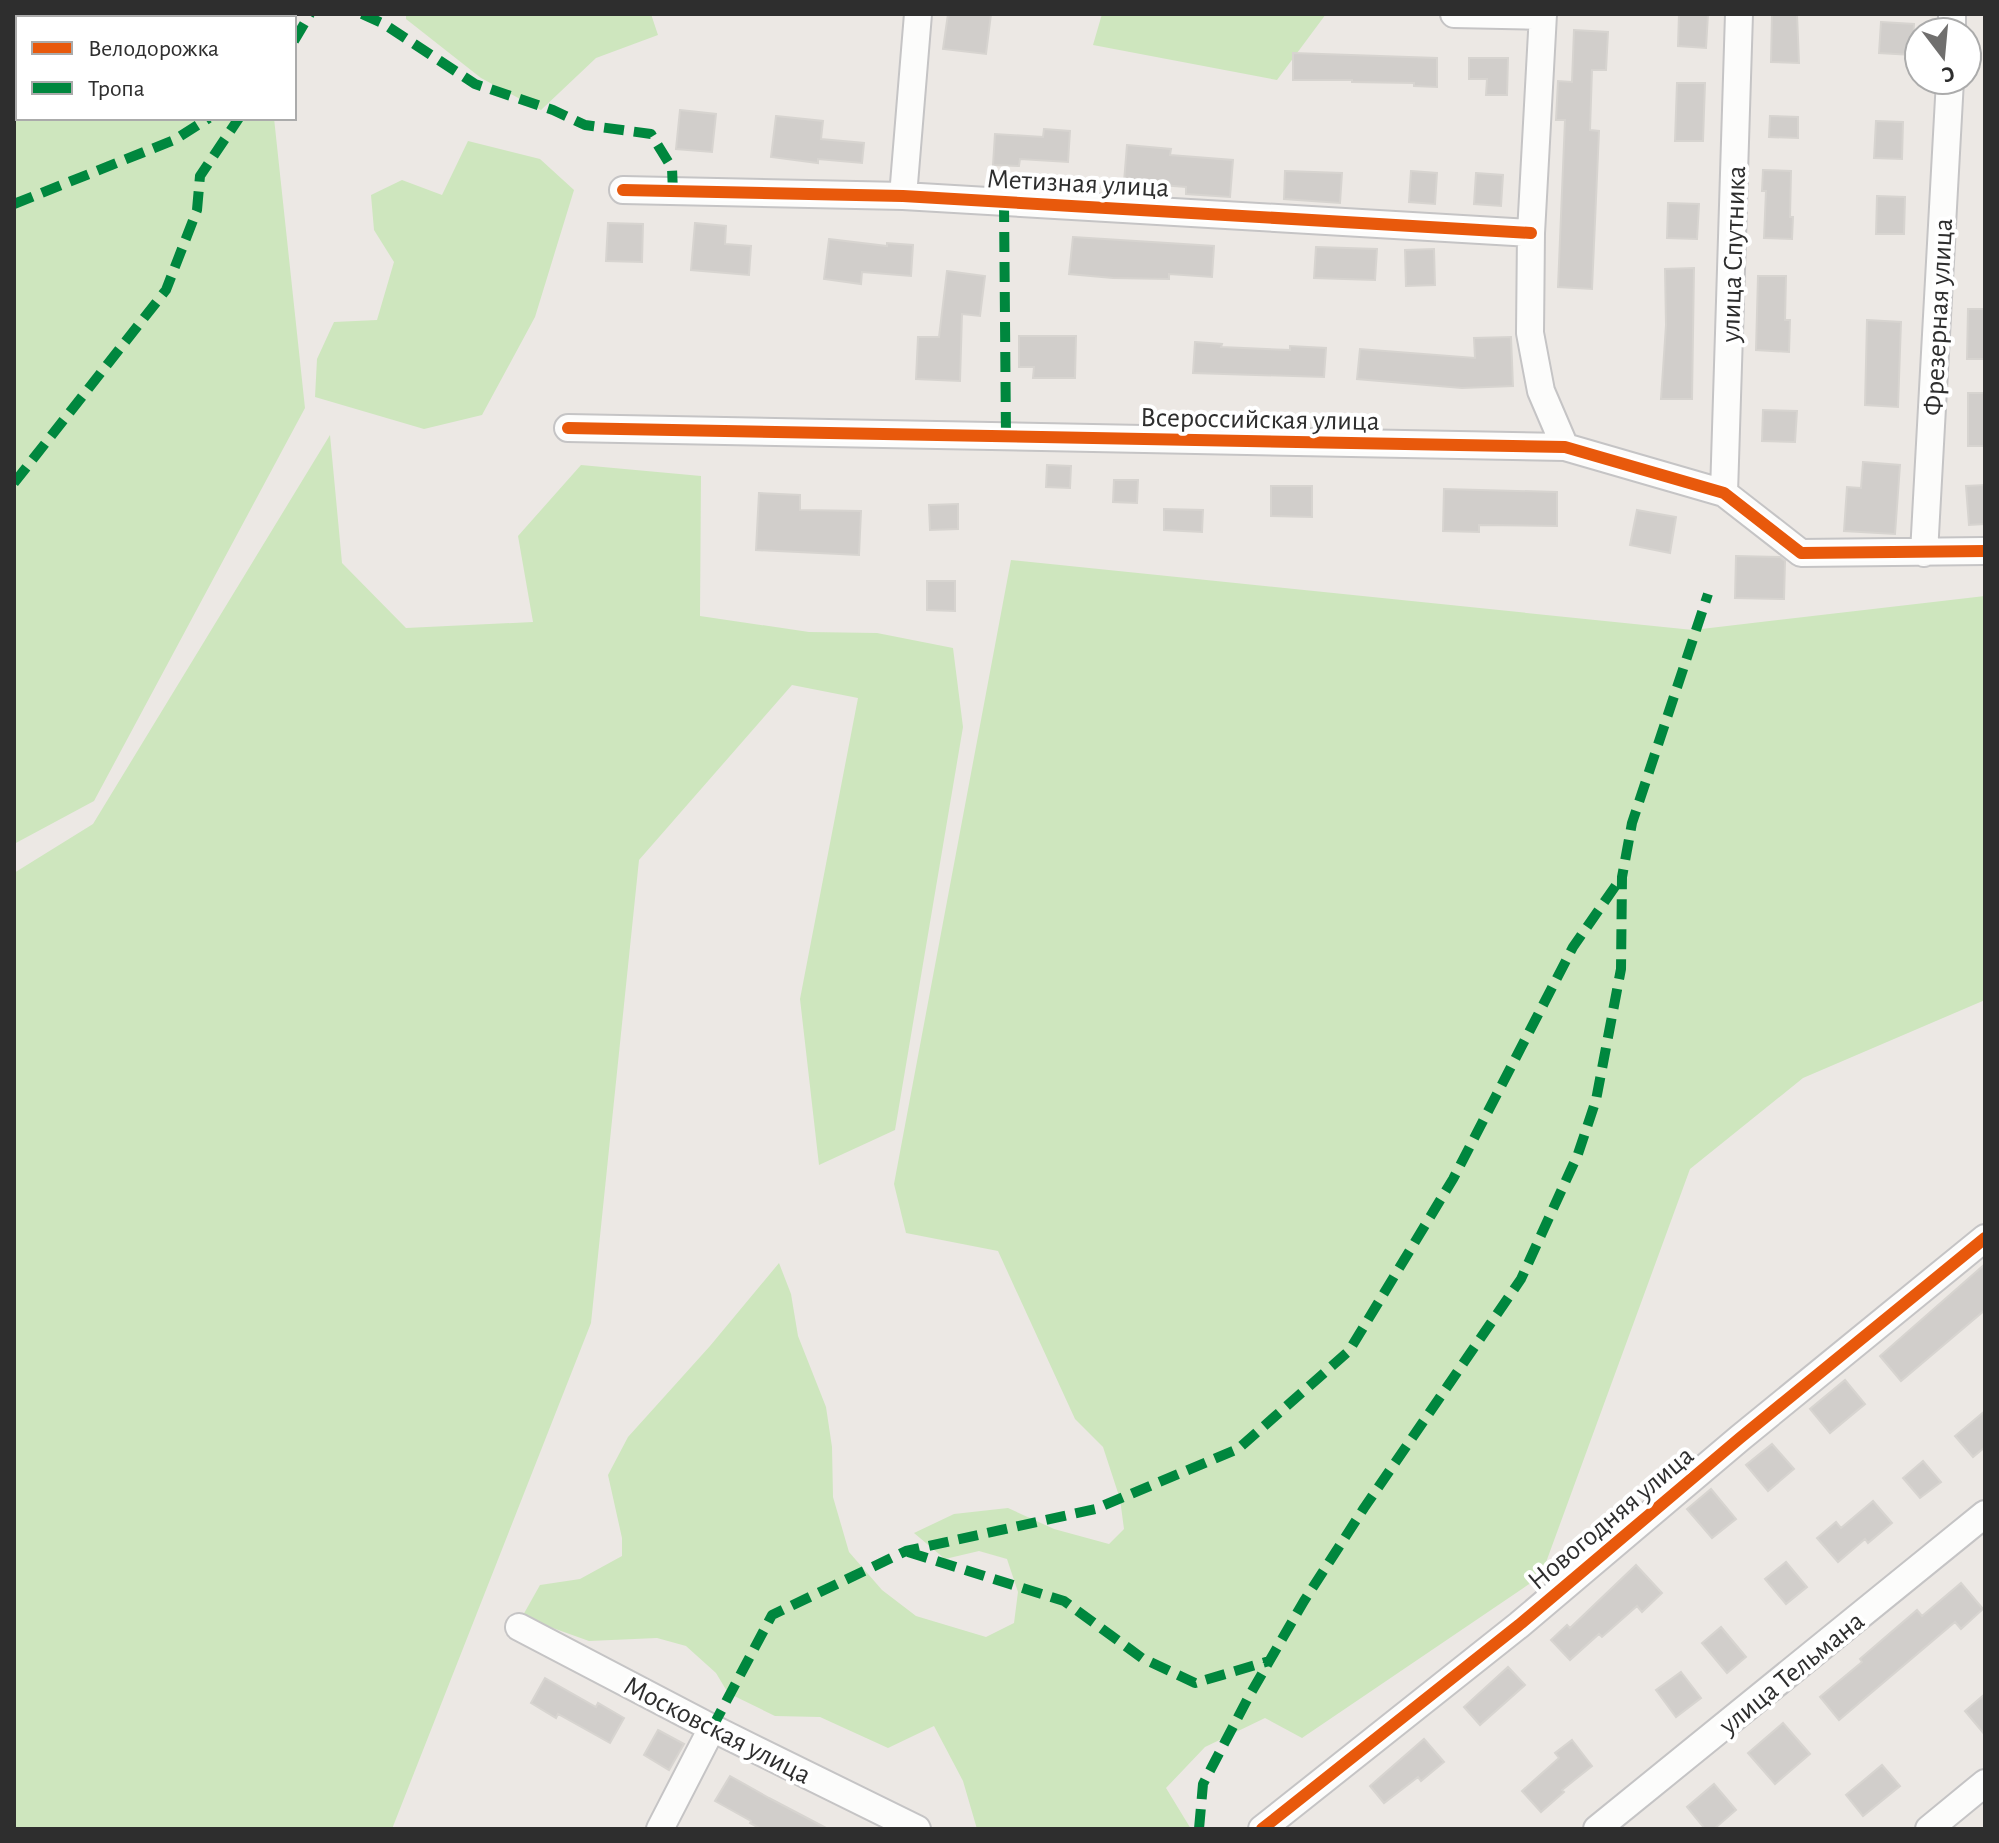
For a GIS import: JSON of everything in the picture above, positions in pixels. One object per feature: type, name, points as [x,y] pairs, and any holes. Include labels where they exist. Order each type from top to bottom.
[{"type":"street","points":[[903,196],[918,14]]},
{"type":"street","points":[[1454,14],[1543,15],[1531,233],[1530,333],[1541,391],[1565,447]]},
{"type":"street","name":"улица Спутника","points":[[1724,493],[1739,14]]},
{"type":"street","name":"Фрезерная улица","points":[[1924,553],[1949,96]]},
{"type":"street","name":"Метизная улица","points":[[623,190],[903,196],[1531,233]]},
{"type":"street","name":"Всероссийская улица","points":[[568,428],[1565,447],[1724,493],[1801,553],[1985,551]]},
{"type":"street","name":"Новогодняя улица","points":[[1262,1829],[1519,1625],[1740,1438],[1985,1238]]},
{"type":"street","name":"улица Тельмана","points":[[1597,1829],[1985,1514]]},
{"type":"street","name":"Московская улица","points":[[519,1627],[712,1728],[917,1829]]},
{"type":"street","points":[[660,1829],[712,1728]]},
{"type":"street","points":[[1929,1829],[1985,1783]]},
{"type":"green space","points":[[14,14],[180,14],[182,16],[16,16],[16,120],[274,120],[305,408],[94,801],[14,844]]},
{"type":"green space","points":[[406,14],[651,14],[658,35],[596,58],[541,110],[481,78],[406,19]]},
{"type":"green space","points":[[1102,14],[1326,14],[1277,80],[1093,45]]},
{"type":"green space","points":[[468,141],[540,159],[574,190],[535,317],[482,415],[424,429],[315,397],[317,359],[334,322],[377,320],[394,262],[374,230],[371,195],[402,180],[442,195]]},
{"type":"green space","points":[[330,435],[342,563],[406,628],[533,622],[518,536],[581,465],[701,476],[700,616],[809,632],[877,633],[953,648],[963,727],[895,1130],[819,1165],[800,999],[858,698],[792,685],[639,860],[591,1323],[392,1829],[14,1829],[14,873],[93,824]]},
{"type":"green space","points":[[1011,560],[1693,630],[1985,596],[1985,1000],[1803,1078],[1690,1169],[1541,1576],[1302,1738],[1265,1718],[1205,1747],[1166,1788],[1191,1829],[977,1829],[963,1781],[934,1726],[888,1748],[820,1717],[775,1716],[728,1693],[716,1673],[686,1646],[657,1638],[589,1641],[522,1617],[540,1585],[580,1579],[622,1556],[622,1538],[608,1475],[628,1437],[779,1263],[791,1294],[798,1336],[826,1407],[832,1447],[833,1497],[849,1552],[882,1590],[916,1616],[986,1637],[1014,1623],[1018,1592],[1007,1559],[979,1551],[945,1559],[914,1533],[954,1514],[1008,1508],[1054,1529],[1109,1544],[1124,1529],[1120,1499],[1103,1447],[1075,1419],[998,1251],[906,1233],[894,1184]]},
{"type":"building","points":[[948,14],[991,14],[986,54],[943,49]]},
{"type":"building","points":[[1679,14],[1708,14],[1706,48],[1678,46]]},
{"type":"building","points":[[1772,14],[1797,14],[1799,63],[1771,62]]},
{"type":"building","points":[[1881,22],[1903,23],[1903,54],[1879,53]]},
{"type":"building","points":[[1574,30],[1608,32],[1606,70],[1592,70],[1590,130],[1599,131],[1592,289],[1558,287],[1565,120],[1556,120],[1558,81],[1572,82]]},
{"type":"building","points":[[1293,53],[1437,58],[1437,87],[1414,86],[1414,83],[1293,80]]},
{"type":"building","points":[[1469,58],[1508,58],[1507,95],[1486,95],[1487,79],[1469,79]]},
{"type":"building","points":[[1677,83],[1705,83],[1703,141],[1675,141]]},
{"type":"building","points":[[680,110],[716,114],[712,152],[676,149]]},
{"type":"building","points":[[776,116],[823,121],[821,139],[864,143],[862,163],[818,159],[818,163],[771,157]]},
{"type":"building","points":[[1770,116],[1798,117],[1798,138],[1769,137]]},
{"type":"building","points":[[1876,121],[1903,122],[1902,159],[1874,158]]},
{"type":"building","points":[[1044,129],[1070,131],[1068,162],[1020,159],[1019,166],[993,165],[995,134],[1043,137]]},
{"type":"building","points":[[1127,145],[1171,149],[1170,155],[1233,160],[1230,197],[1186,194],[1186,187],[1124,182]]},
{"type":"building","points":[[1763,170],[1791,171],[1792,239],[1764,238],[1766,191],[1762,191]]},
{"type":"building","points":[[1285,171],[1342,173],[1340,203],[1284,199]]},
{"type":"building","points":[[1411,171],[1437,173],[1435,204],[1409,202]]},
{"type":"building","points":[[1476,173],[1503,175],[1501,206],[1474,204]]},
{"type":"building","points":[[1877,196],[1905,197],[1904,234],[1876,234]]},
{"type":"building","points":[[1668,203],[1699,204],[1697,239],[1667,238]]},
{"type":"building","points":[[608,223],[643,224],[642,262],[606,261]]},
{"type":"building","points":[[695,223],[726,226],[725,244],[751,246],[749,275],[691,270]]},
{"type":"building","points":[[1073,237],[1214,246],[1212,277],[1169,274],[1169,279],[1113,278],[1069,274]]},
{"type":"building","points":[[829,239],[887,246],[887,243],[913,245],[911,276],[862,272],[861,284],[824,279]]},
{"type":"building","points":[[1316,247],[1377,249],[1375,280],[1314,278]]},
{"type":"building","points":[[1434,249],[1435,285],[1406,286],[1405,250]]},
{"type":"building","points":[[1694,268],[1692,399],[1661,399],[1666,325],[1665,269]]},
{"type":"building","points":[[947,271],[985,276],[980,316],[962,314],[960,381],[916,379],[918,337],[939,337]]},
{"type":"building","points":[[1758,276],[1786,276],[1785,320],[1790,320],[1789,352],[1756,350]]},
{"type":"building","points":[[1968,309],[1985,309],[1985,359],[1967,359]]},
{"type":"building","points":[[1867,320],[1901,322],[1898,407],[1865,405]]},
{"type":"building","points":[[1019,336],[1076,336],[1075,378],[1033,378],[1034,367],[1019,367]]},
{"type":"building","points":[[1511,337],[1513,386],[1462,388],[1357,379],[1360,349],[1475,358],[1474,338]]},
{"type":"building","points":[[1195,342],[1222,344],[1221,347],[1326,348],[1324,377],[1193,373]]},
{"type":"building","points":[[1968,393],[1985,393],[1985,446],[1968,446]]},
{"type":"building","points":[[1763,410],[1797,411],[1795,442],[1762,441]]},
{"type":"building","points":[[1863,462],[1900,465],[1895,534],[1844,531],[1847,487],[1861,488]]},
{"type":"building","points":[[1047,465],[1071,466],[1070,488],[1046,487]]},
{"type":"building","points":[[1114,480],[1138,480],[1137,503],[1113,502]]},
{"type":"building","points":[[1985,485],[1985,524],[1969,525],[1966,486]]},
{"type":"building","points":[[1271,486],[1312,486],[1312,517],[1271,516]]},
{"type":"building","points":[[1444,489],[1557,492],[1557,526],[1479,525],[1479,532],[1443,531]]},
{"type":"building","points":[[759,493],[800,495],[800,510],[861,511],[859,555],[756,550]]},
{"type":"building","points":[[958,504],[958,529],[930,530],[929,505]]},
{"type":"building","points":[[1164,509],[1203,510],[1202,532],[1164,530]]},
{"type":"building","points":[[1637,510],[1676,517],[1670,553],[1630,545]]},
{"type":"building","points":[[1736,556],[1780,557],[1785,561],[1784,599],[1735,598]]},
{"type":"building","points":[[927,581],[955,581],[955,611],[927,610]]},
{"type":"building","points":[[1985,1264],[1985,1310],[1901,1381],[1880,1356]]},
{"type":"building","points":[[1845,1380],[1865,1404],[1830,1433],[1810,1409]]},
{"type":"building","points":[[1985,1411],[1985,1447],[1973,1457],[1955,1436]]},
{"type":"building","points":[[1772,1444],[1794,1469],[1768,1491],[1746,1465]]},
{"type":"building","points":[[1923,1461],[1941,1482],[1920,1498],[1903,1478]]},
{"type":"building","points":[[1711,1489],[1736,1519],[1712,1538],[1687,1509]]},
{"type":"building","points":[[1873,1501],[1892,1523],[1868,1543],[1865,1539],[1838,1562],[1817,1538],[1836,1522],[1841,1528]]},
{"type":"building","points":[[1786,1562],[1807,1587],[1786,1604],[1765,1579]]},
{"type":"building","points":[[1636,1565],[1662,1593],[1642,1612],[1637,1606],[1570,1660],[1551,1640],[1567,1625],[1570,1628]]},
{"type":"building","points":[[1961,1583],[1983,1609],[1961,1629],[1955,1622],[1839,1720],[1820,1697],[1917,1610],[1922,1616]]},
{"type":"building","points":[[1721,1627],[1746,1657],[1727,1673],[1702,1643]]},
{"type":"building","points":[[1508,1667],[1525,1685],[1480,1725],[1464,1707]]},
{"type":"building","points":[[1681,1672],[1701,1698],[1676,1717],[1656,1690]]},
{"type":"building","points":[[545,1678],[596,1707],[598,1703],[624,1718],[610,1743],[531,1703]]},
{"type":"building","points":[[1985,1694],[1985,1735],[1965,1711]]},
{"type":"building","points":[[1783,1723],[1810,1754],[1775,1784],[1748,1753]]},
{"type":"building","points":[[658,1730],[684,1744],[669,1770],[644,1755]]},
{"type":"building","points":[[1424,1739],[1444,1762],[1421,1781],[1418,1777],[1384,1803],[1370,1786]]},
{"type":"building","points":[[1572,1740],[1592,1766],[1541,1812],[1522,1791],[1559,1758],[1555,1753]]},
{"type":"building","points":[[1882,1765],[1900,1786],[1863,1816],[1846,1795]]},
{"type":"building","points":[[730,1776],[828,1829],[761,1829],[715,1801]]},
{"type":"building","points":[[1714,1784],[1736,1810],[1714,1829],[1705,1829],[1687,1807]]},
{"type":"marked path","points":[[296,38],[310,14]]},
{"type":"marked path","points":[[362,14],[384,24],[475,84],[553,110],[585,125],[651,134],[672,168],[673,192]]},
{"type":"marked path","points":[[14,204],[174,140],[206,120]]},
{"type":"marked path","points":[[14,483],[166,290],[197,210],[200,176],[238,120]]},
{"type":"marked path","points":[[1004,202],[1006,438]]},
{"type":"marked path","points":[[1199,1829],[1203,1784],[1248,1698],[1304,1601],[1364,1508],[1521,1279],[1578,1154],[1596,1100],[1621,969],[1622,877],[1632,823],[1708,594]]},
{"type":"marked path","points":[[712,1728],[772,1615],[906,1551],[1095,1509],[1238,1449],[1349,1351],[1453,1179],[1573,947],[1621,878]]},
{"type":"marked path","points":[[908,1552],[1064,1601],[1142,1658],[1195,1683],[1269,1661]]},
{"type":"cycle path","points":[[623,190],[903,196],[1531,233]]},
{"type":"cycle path","points":[[568,428],[1565,447],[1724,493],[1801,553],[1985,551]]},
{"type":"cycle path","points":[[1262,1829],[1519,1625],[1740,1438],[1985,1238]]}]
